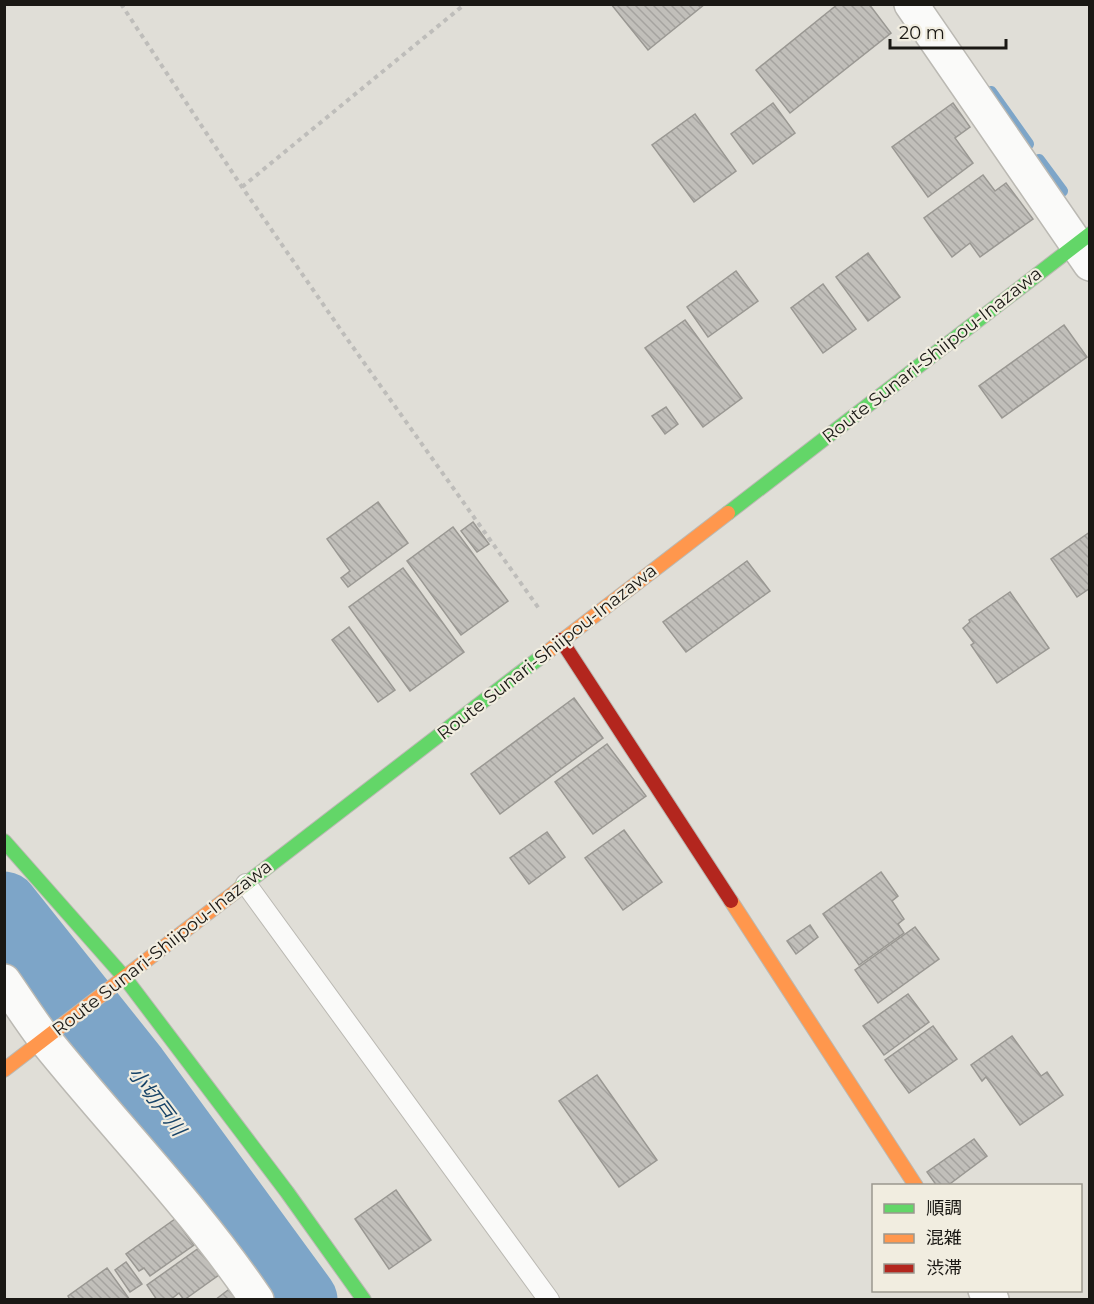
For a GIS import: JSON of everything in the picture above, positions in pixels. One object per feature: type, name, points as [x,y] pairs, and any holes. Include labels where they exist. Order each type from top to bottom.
[{"type":"main road","name":"Route Sunari-Shiipou-Inazawa","points":[[4,1070],[561,640],[1085,248]]},
{"type":"main road","points":[[561,640],[915,1184]]},
{"type":"main road","points":[[4,841],[121,980],[287,1192],[364,1299]]},
{"type":"street","points":[[911,4],[1085,248]]},
{"type":"street","points":[[4,981],[52,1033],[257,1299]]},
{"type":"lane","points":[[246,884],[549,1299]]},
{"type":"path","points":[[122,4],[242,187],[561,640]]},
{"type":"path","points":[[242,187],[465,4]]},
{"type":"building","points":[[611,4],[705,4],[648,50]]},
{"type":"building","points":[[838,4],[869,4],[891,33],[790,113],[756,70]]},
{"type":"building","points":[[773,103],[795,133],[753,164],[731,134]]},
{"type":"building","points":[[953,103],[970,127],[955,138],[973,163],[928,197],[892,147]]},
{"type":"building","points":[[695,114],[736,171],[694,202],[652,145]]},
{"type":"building","points":[[983,175],[995,191],[1006,183],[1033,219],[980,257],[970,243],[952,257],[924,218]]},
{"type":"building","points":[[868,253],[900,297],[868,321],[836,277]]},
{"type":"building","points":[[736,271],[758,301],[708,337],[687,307]]},
{"type":"building","points":[[823,284],[856,329],[823,353],[791,308]]},
{"type":"building","points":[[685,320],[742,398],[703,427],[645,348]]},
{"type":"building","points":[[1064,325],[1087,357],[1002,418],[979,386]]},
{"type":"building","points":[[666,407],[678,424],[665,434],[652,416]]},
{"type":"building","points":[[378,502],[408,543],[348,587],[341,578],[350,571],[327,539]]},
{"type":"building","points":[[473,522],[489,544],[477,552],[461,531]]},
{"type":"building","points":[[453,527],[508,601],[461,635],[407,561]]},
{"type":"building","points":[[1090,532],[1090,588],[1077,597],[1051,559]]},
{"type":"building","points":[[747,561],[770,591],[686,652],[663,622]]},
{"type":"building","points":[[403,568],[464,652],[410,691],[349,607]]},
{"type":"building","points":[[1010,592],[1049,648],[997,683],[971,645],[974,643],[963,628],[970,622],[969,620]]},
{"type":"building","points":[[349,627],[395,690],[378,702],[332,640]]},
{"type":"building","points":[[574,698],[603,738],[500,814],[471,774]]},
{"type":"building","points":[[607,744],[646,796],[593,834],[555,782]]},
{"type":"building","points":[[624,830],[662,882],[623,910],[585,858]]},
{"type":"building","points":[[547,832],[565,857],[529,884],[510,858]]},
{"type":"building","points":[[881,872],[898,896],[892,901],[904,919],[898,924],[904,933],[859,965],[823,914]]},
{"type":"building","points":[[810,925],[818,937],[796,954],[787,941]]},
{"type":"building","points":[[915,927],[939,959],[878,1003],[855,970]]},
{"type":"building","points":[[908,994],[929,1022],[884,1055],[863,1026]]},
{"type":"building","points":[[933,1026],[957,1059],[909,1093],[885,1060]]},
{"type":"building","points":[[1012,1036],[1041,1076],[1047,1072],[1063,1095],[1020,1125],[986,1077],[982,1081],[971,1065]]},
{"type":"building","points":[[597,1075],[657,1160],[619,1187],[559,1101]]},
{"type":"building","points":[[974,1139],[987,1156],[950,1184],[936,1184],[927,1172]]},
{"type":"building","points":[[396,1190],[431,1240],[389,1269],[355,1219]]},
{"type":"building","points":[[175,1219],[194,1245],[150,1276],[144,1268],[139,1271],[126,1254]]},
{"type":"building","points":[[203,1245],[223,1272],[184,1300],[179,1293],[170,1300],[157,1300],[147,1285]]},
{"type":"building","points":[[126,1262],[142,1284],[130,1292],[115,1270]]},
{"type":"building","points":[[107,1268],[130,1300],[70,1300],[68,1296]]},
{"type":"building","points":[[232,1287],[241,1300],[215,1300]]},
{"type":"waterway","points":[[991,92],[1028,144]]},
{"type":"waterway","points":[[1039,160],[1062,191]]},
{"type":"waterway","name":"小切戸川","points":[[4,906],[134,1069],[303,1300]]},
{"type":"traffic: fast","points":[[728,513],[1090,234]]},
{"type":"traffic: fast","points":[[239,889],[546,653]]},
{"type":"traffic: fast","points":[[4,841],[125,978],[287,1192],[364,1300]]},
{"type":"traffic: slow","points":[[546,653],[728,513]]},
{"type":"traffic: slow","points":[[4,1070],[239,889]]},
{"type":"traffic: slow","points":[[731,901],[915,1184]]},
{"type":"traffic: jam","points":[[561,640],[731,901]]}]
